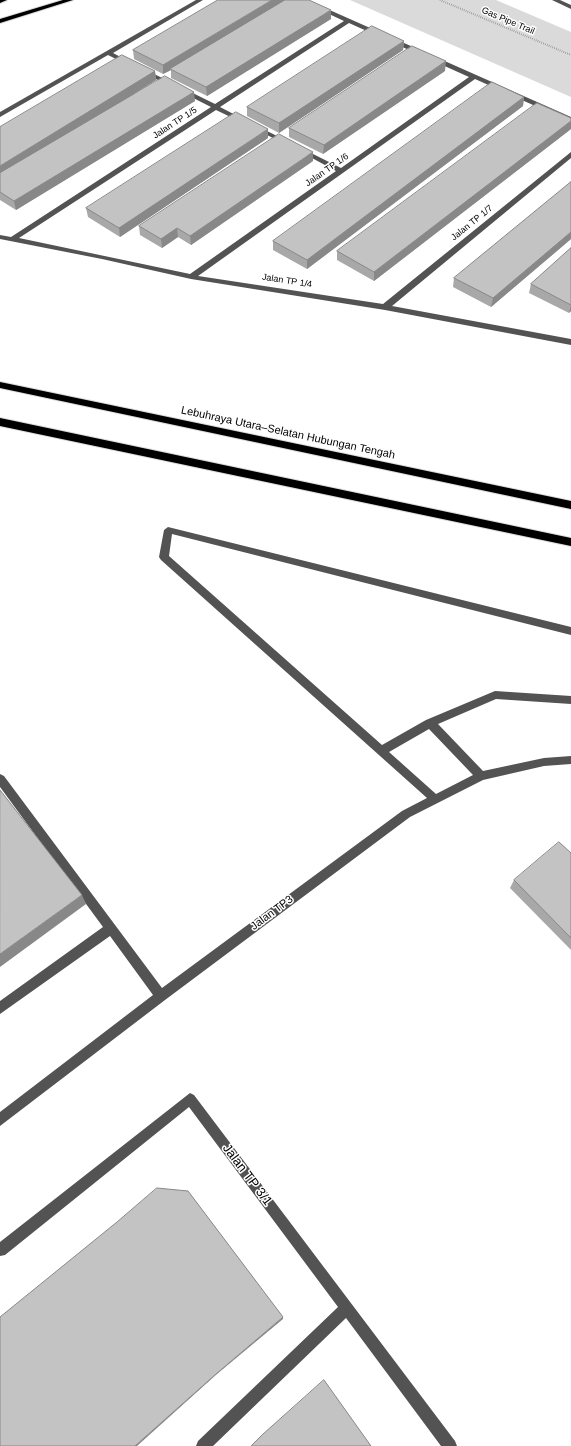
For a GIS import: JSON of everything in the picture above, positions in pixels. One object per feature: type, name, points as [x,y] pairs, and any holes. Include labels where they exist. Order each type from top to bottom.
[{"type":"highway","name":"Lebuhraya Utara–Selatan Hubungan Tengah","points":[[0,385],[571,504]]},
{"type":"highway","points":[[0,422],[571,542]]},
{"type":"main road","points":[[0,1],[4,0]]},
{"type":"main road","points":[[0,22],[70,0]]},
{"type":"street","points":[[0,114],[200,0]]},
{"type":"street","points":[[302,0],[571,120]]},
{"type":"street","points":[[555,0],[571,7]]},
{"type":"street","name":"Jalan TP 1/5","points":[[11,240],[348,21]]},
{"type":"street","points":[[108,53],[342,171]]},
{"type":"street","name":"Jalan TP 1/6","points":[[190,277],[474,77]]},
{"type":"street","name":"Jalan TP 1/7","points":[[385,307],[571,154]]},
{"type":"street","name":"Jalan TP 1/4","points":[[0,237],[102,257],[190,277],[385,307],[571,342]]},
{"type":"street","points":[[435,799],[164,557],[168,530],[571,631]]},
{"type":"street","points":[[381,751],[430,723],[495,695],[571,700]]},
{"type":"street","points":[[430,723],[481,776]]},
{"type":"street","name":"Jalan TP3","points":[[0,1120],[161,996],[406,814],[481,776],[544,762],[571,760]]},
{"type":"street","points":[[0,779],[161,996]]},
{"type":"street","points":[[0,1008],[111,928]]},
{"type":"street","name":"Jalan TP 3/1","points":[[0,1250],[190,1099],[450,1446]]},
{"type":"street","points":[[203,1446],[347,1308]]},
{"type":"path","name":"Gas Pipe Trail","points":[[440,0],[571,55]]},
{"type":"shaded area","points":[[350,0],[496,0],[571,32],[571,97]]},
{"type":"building","points":[[218,0],[272,0],[163,65],[133,50]]},
{"type":"building","points":[[285,0],[309,0],[331,10],[206,87],[170,69]]},
{"type":"building","points":[[372,26],[404,41],[279,123],[247,107]]},
{"type":"building","points":[[412,46],[446,61],[324,145],[289,128]]},
{"type":"building","points":[[122,55],[155,71],[0,166],[0,127]]},
{"type":"building","points":[[165,76],[194,92],[14,201],[0,192],[0,173]]},
{"type":"building","points":[[492,82],[524,97],[307,260],[273,241]]},
{"type":"building","points":[[537,103],[571,118],[571,121],[374,272],[337,251]]},
{"type":"building","points":[[236,112],[268,129],[119,228],[86,208]]},
{"type":"building","points":[[279,134],[313,152],[190,236],[177,228],[161,239],[139,226]]},
{"type":"building","points":[[571,182],[571,232],[493,298],[454,278]]},
{"type":"building","points":[[571,248],[571,305],[531,284]]},
{"type":"building","points":[[0,790],[82,895],[0,954]]},
{"type":"building","points":[[559,842],[571,853],[571,938],[514,880]]},
{"type":"building","points":[[157,1188],[188,1191],[283,1317],[135,1446],[0,1446],[0,1317]]},
{"type":"building","points":[[324,1380],[371,1446],[251,1446],[262,1435]]}]
